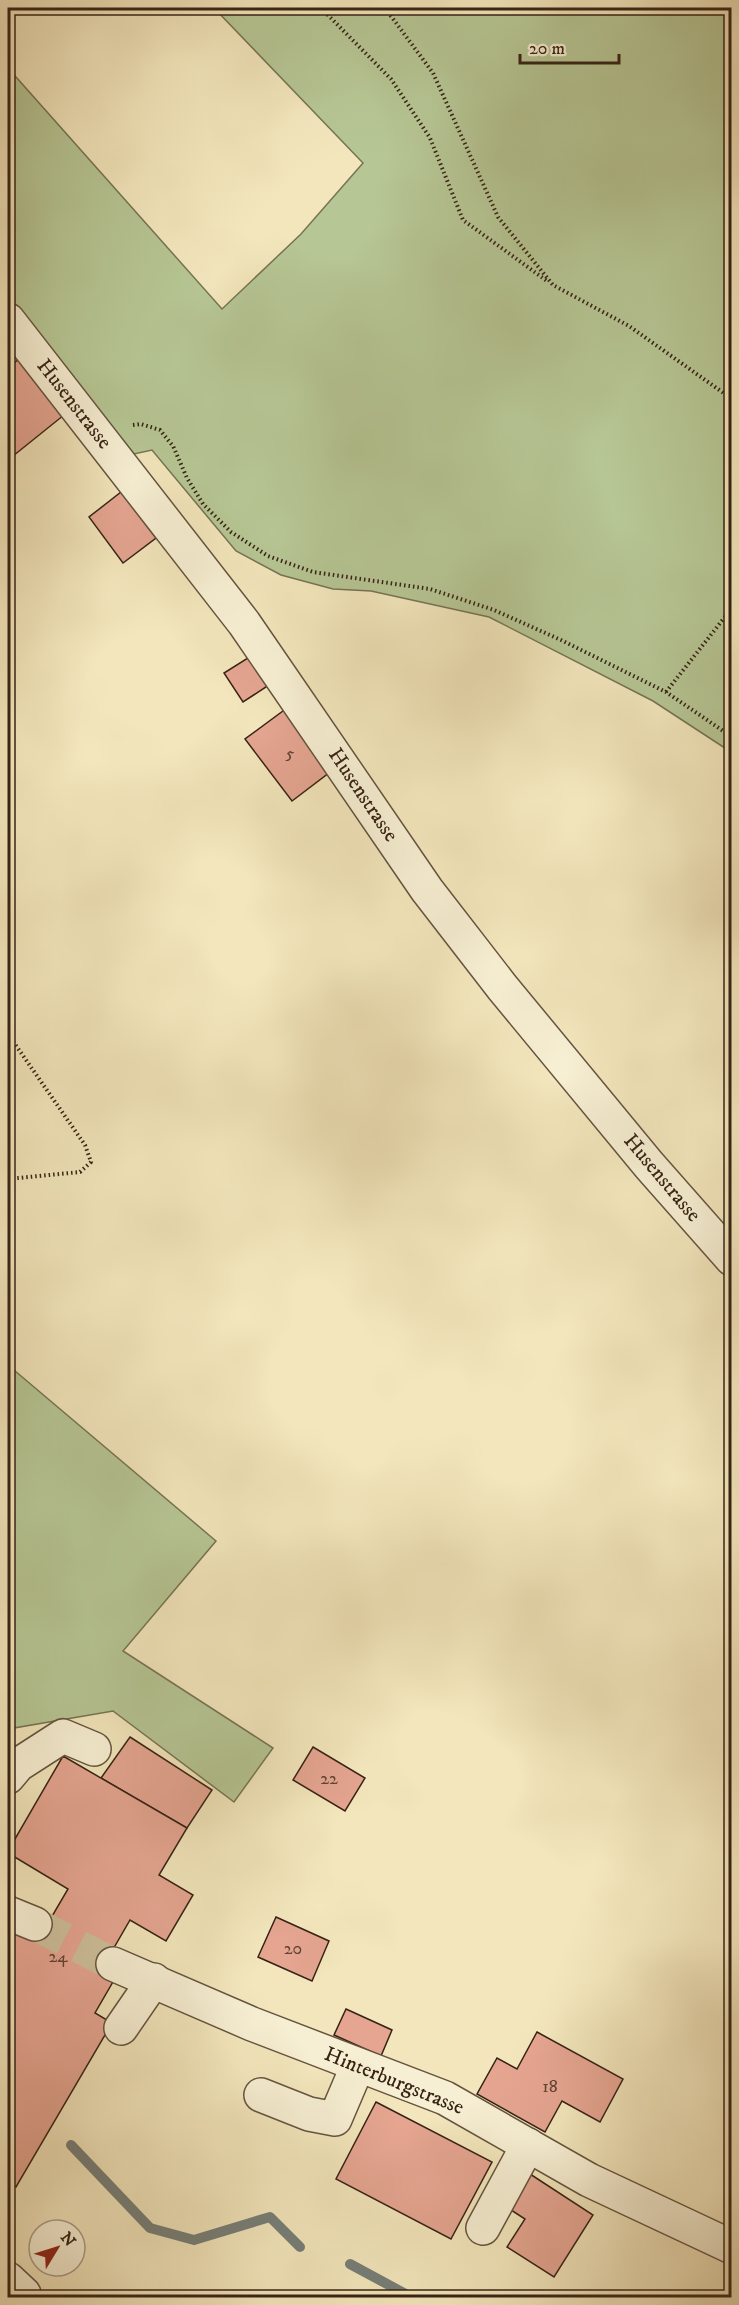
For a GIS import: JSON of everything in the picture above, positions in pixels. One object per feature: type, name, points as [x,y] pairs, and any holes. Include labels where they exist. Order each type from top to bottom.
[{"type":"street","name":"Husenstrasse","points":[[8,320],[244,623],[428,890],[488,969],[634,1147],[732,1260]]},
{"type":"street","points":[[8,1777],[18,1765],[63,1736],[94,1749]]},
{"type":"street","name":"Hinterburgstrasse","points":[[113,1964],[252,2024],[446,2098],[589,2180],[732,2247]]},
{"type":"street","points":[[122,2028],[154,1980]]},
{"type":"street","points":[[261,2095],[309,2114],[335,2119],[358,2065]]},
{"type":"street","points":[[483,2228],[528,2145]]},
{"type":"path","points":[[321,8],[391,79],[430,138],[463,220],[553,285],[629,326],[732,399]]},
{"type":"path","points":[[385,8],[433,73],[498,216],[553,285]]},
{"type":"path","points":[[102,439],[125,427],[141,424],[160,430],[173,446],[187,478],[203,504],[231,532],[268,556],[313,572],[430,589],[494,610],[666,692],[732,736]]},
{"type":"path","points":[[666,692],[732,608]]},
{"type":"path","points":[[8,1034],[85,1145],[91,1162],[80,1172],[8,1179]]},
{"type":"green space","points":[[214,8],[731,8],[731,752],[653,701],[489,617],[371,591],[333,589],[281,575],[236,551],[152,450],[134,454],[16,309],[8,315],[8,68],[222,309],[301,234],[363,163]]},
{"type":"green space","points":[[8,1365],[216,1541],[123,1651],[273,1748],[234,1802],[113,1711],[8,1729]]},
{"type":"building","points":[[19,359],[64,415],[8,460],[8,368]]},
{"type":"building","points":[[121,492],[156,538],[123,563],[89,517]]},
{"type":"building","points":[[251,656],[269,685],[243,702],[224,673]]},
{"type":"building","points":[[287,708],[334,769],[292,801],[245,739]]},
{"type":"building","points":[[130,1737],[212,1790],[187,1828],[101,1778]]},
{"type":"building","points":[[313,1747],[365,1778],[345,1811],[293,1780]]},
{"type":"building","points":[[63,1756],[187,1828],[159,1875],[193,1895],[166,1941],[130,1920],[100,1972],[114,1980],[95,2013],[112,2023],[16,2187],[8,2182],[8,1943],[15,1930],[37,1942],[68,1889],[8,1851]]},
{"type":"building","points":[[276,1917],[329,1941],[312,1981],[258,1957]]},
{"type":"building","points":[[346,2009],[392,2030],[381,2056],[334,2035]]},
{"type":"building","points":[[537,2032],[623,2079],[600,2122],[562,2101],[545,2132],[477,2094],[497,2058],[517,2069]]},
{"type":"building","points":[[376,2102],[492,2162],[451,2239],[336,2179]]},
{"type":"building","points":[[530,2174],[593,2215],[554,2277],[507,2247],[525,2219],[508,2208]]},
{"type":"waterway","points":[[71,2145],[150,2228],[194,2240],[270,2217],[300,2247]]},
{"type":"waterway","points":[[350,2264],[413,2298]]},
{"type":"tunnel","points":[[35,1924],[113,1964]]}]
